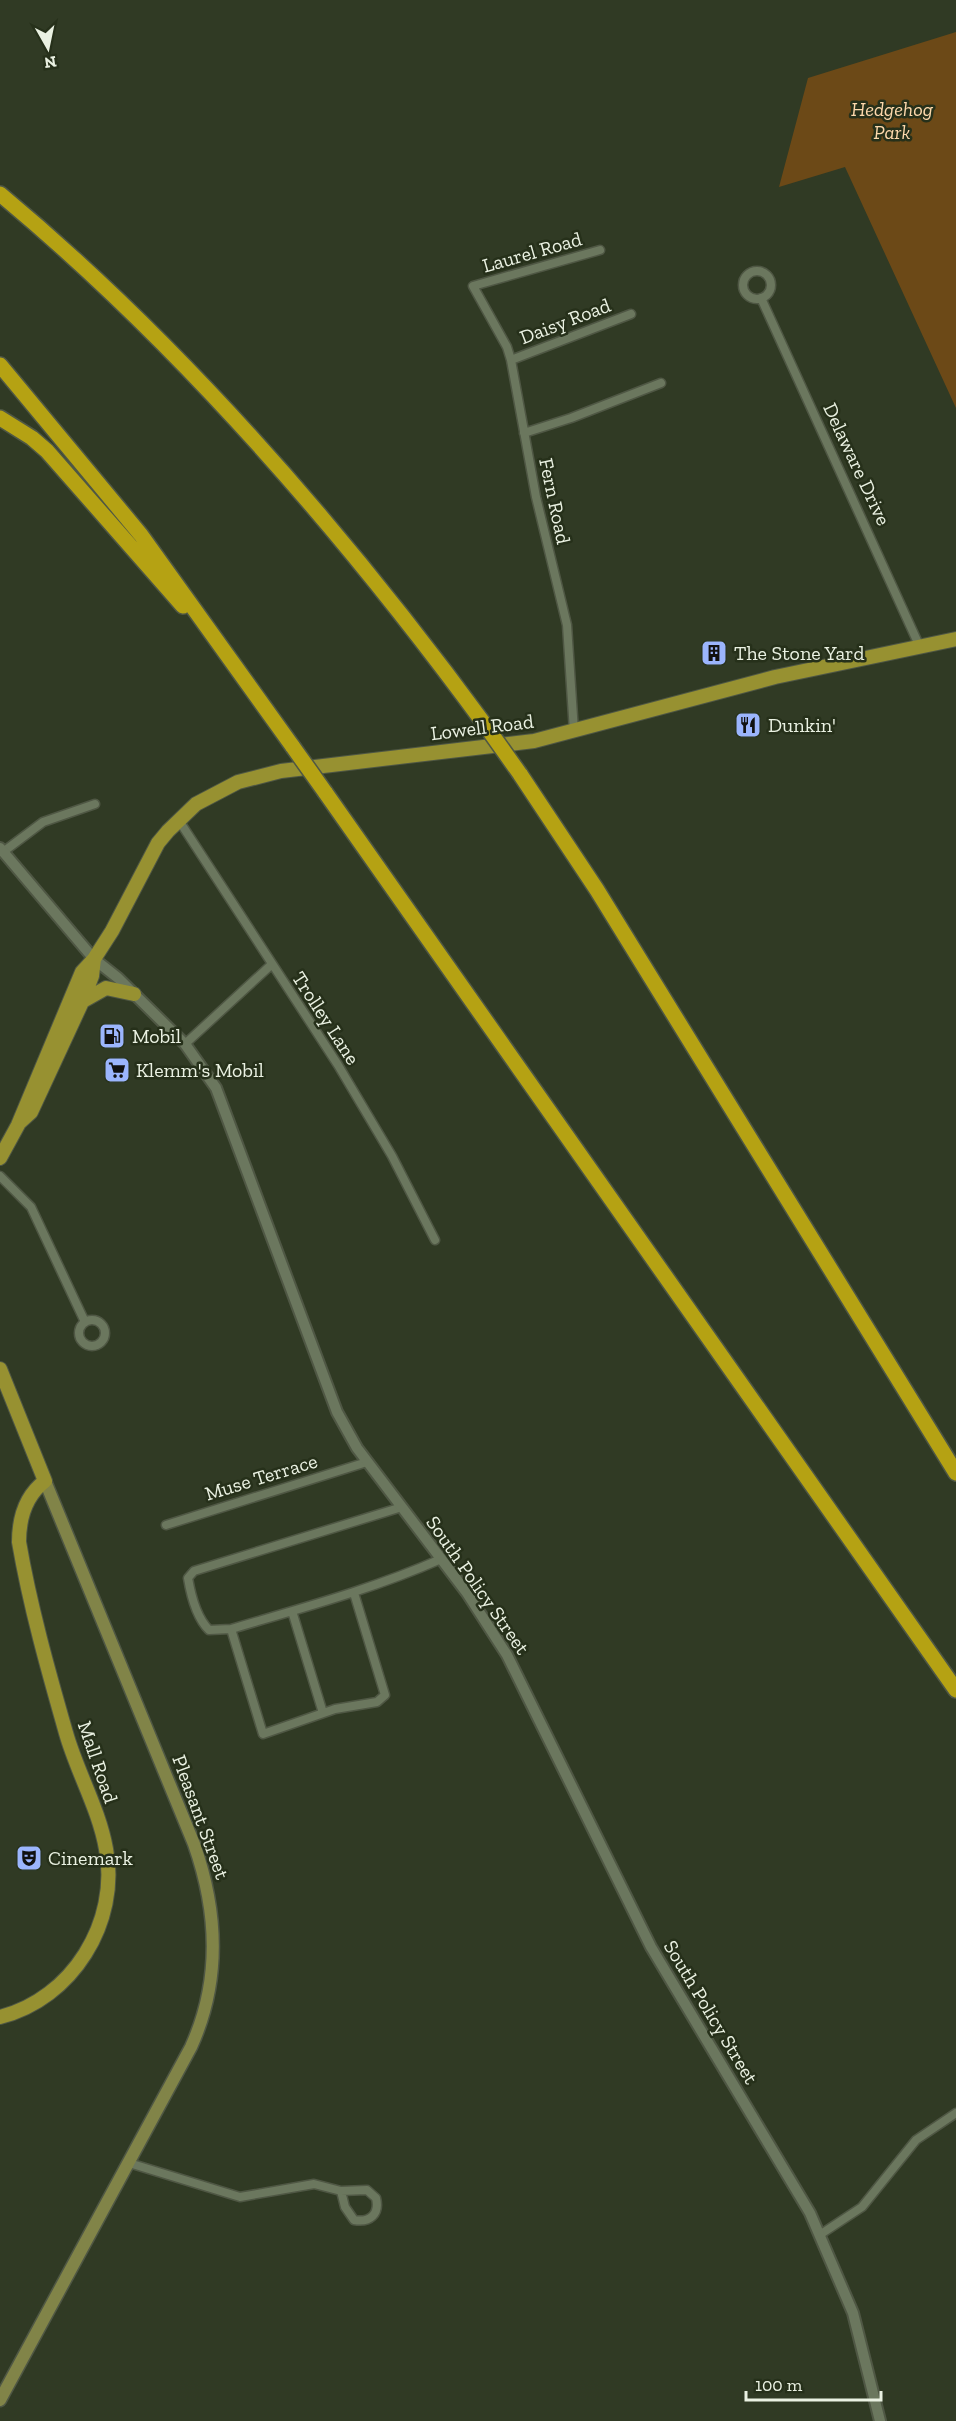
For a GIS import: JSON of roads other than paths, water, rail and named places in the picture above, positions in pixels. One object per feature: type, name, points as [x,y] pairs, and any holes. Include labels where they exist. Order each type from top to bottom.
[{"type":"highway","points":[[0,194],[112,295],[230,415],[369,573],[488,729],[597,890],[956,1473]]},
{"type":"highway","points":[[0,365],[100,483],[232,661],[956,1690]]},
{"type":"highway","points":[[0,418],[33,438],[47,451],[107,523],[232,661]]},
{"type":"main road","name":"Lowell Road","points":[[94,959],[158,843],[178,819],[196,804],[224,787],[268,774],[513,744],[574,732],[775,677],[956,639]]},
{"type":"main road","points":[[18,1125],[31,1112],[82,1002],[92,976],[94,959]]},
{"type":"main road","points":[[0,1158],[18,1125],[82,972],[94,959]]},
{"type":"main road","points":[[82,1002],[88,996],[106,988],[134,994]]},
{"type":"main road","name":"Pleasant Street","points":[[0,1369],[194,1844],[210,1905],[214,1946],[211,1988],[191,2048],[0,2400]]},
{"type":"main road","name":"Mall Road","points":[[0,2017],[34,2004],[55,1989],[74,1970],[96,1935],[104,1911],[108,1887],[105,1840],[67,1735],[19,1542],[20,1522],[26,1503],[34,1489],[45,1481]]},
{"type":"street","name":"Laurel Road","points":[[473,286],[600,250]]},
{"type":"street","name":"Fern Road","points":[[473,286],[507,346],[511,360],[536,497],[567,625],[574,732]]},
{"type":"street","name":"Delaware Drive","points":[[761,298],[919,645]]},
{"type":"street","name":"Daisy Road","points":[[511,360],[632,314]]},
{"type":"street","points":[[524,433],[571,418],[661,383]]},
{"type":"street","points":[[2,850],[43,822],[95,804]]},
{"type":"street","name":"Trolley Lane","points":[[178,819],[344,1074],[402,1174],[435,1240]]},
{"type":"street","name":"South Policy Street","points":[[2,850],[94,959],[185,1044],[203,1068],[220,1098],[337,1412],[367,1462],[441,1559],[507,1655],[651,1947],[821,2234],[853,2313],[880,2421]]},
{"type":"street","points":[[185,1044],[271,964]]},
{"type":"street","points":[[0,1176],[30,1207],[85,1322]]},
{"type":"street","name":"Muse Terrace","points":[[166,1525],[367,1462]]},
{"type":"street","points":[[402,1507],[194,1571],[189,1578],[190,1591],[202,1623],[209,1630],[231,1629],[397,1579],[441,1559]]},
{"type":"street","points":[[231,1629],[263,1734],[323,1713],[377,1702],[385,1695],[354,1593]]},
{"type":"street","points":[[292,1611],[323,1713]]},
{"type":"street","points":[[821,2234],[862,2207],[916,2140],[956,2113]]},
{"type":"street","points":[[129,2163],[240,2197],[314,2184],[341,2191],[360,2189],[373,2193],[378,2204],[374,2216],[368,2220],[354,2220],[345,2208],[341,2191]]},
{"type":"place","name":"The Stone Yard","points":[[714,653]]},
{"type":"place","name":"Dunkin'","points":[[748,725]]},
{"type":"place","name":"Mobil","points":[[112,1036]]},
{"type":"place","name":"Klemm's Mobil","points":[[117,1070]]},
{"type":"place","name":"Cinemark","points":[[29,1858]]},
{"type":"park label","name":"Hedgehog Park","points":[[892,120]]}]
